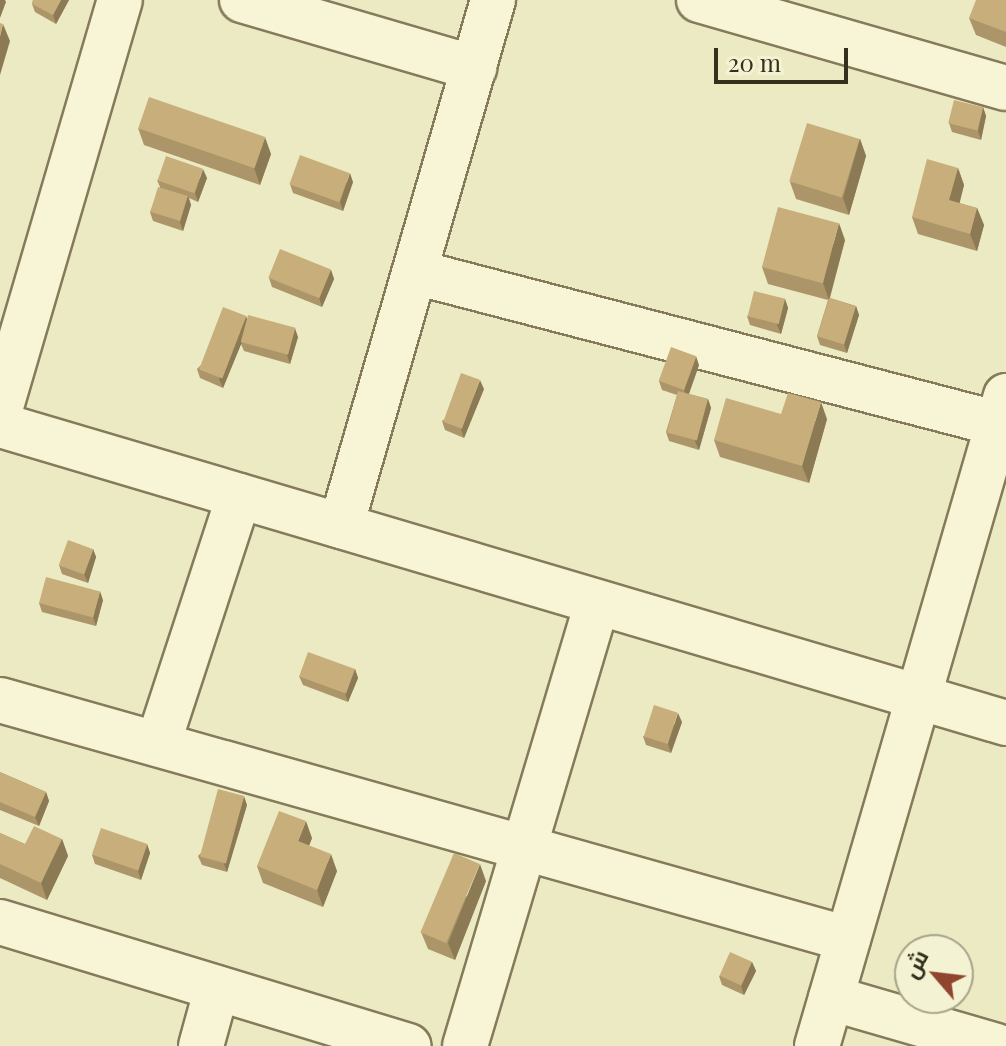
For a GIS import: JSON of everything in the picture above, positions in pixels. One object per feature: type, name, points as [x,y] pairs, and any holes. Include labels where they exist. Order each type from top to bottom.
[{"type":"street","points":[[0,410],[120,0]]},
{"type":"street","points":[[242,0],[474,68]]},
{"type":"street","points":[[341,526],[493,0]]},
{"type":"street","points":[[699,0],[1006,88]]},
{"type":"street","points":[[415,272],[1002,410],[817,1046]]},
{"type":"street","points":[[0,425],[1006,723]]},
{"type":"street","points":[[158,744],[239,496]]},
{"type":"street","points":[[465,1046],[597,602]]},
{"type":"street","points":[[0,700],[848,939]]},
{"type":"street","points":[[0,922],[409,1046]]},
{"type":"street","points":[[201,1046],[217,988]]},
{"type":"street","points":[[831,998],[996,1046]]},
{"type":"building","points":[[33,0],[61,0],[53,15],[32,4]]},
{"type":"building","points":[[976,0],[1006,0],[1006,32],[969,18]]},
{"type":"building","points":[[149,97],[265,137],[255,168],[138,128]]},
{"type":"building","points":[[954,100],[983,107],[977,131],[948,123]]},
{"type":"building","points":[[807,123],[860,139],[842,197],[789,181]]},
{"type":"building","points":[[300,155],[350,173],[339,202],[289,184]]},
{"type":"building","points":[[166,156],[203,169],[194,193],[158,181]]},
{"type":"building","points":[[927,159],[958,168],[949,200],[977,208],[970,234],[912,217]]},
{"type":"building","points":[[158,187],[188,196],[180,221],[150,212]]},
{"type":"building","points":[[778,207],[839,223],[823,283],[762,267]]},
{"type":"building","points":[[280,249],[331,270],[319,298],[268,278]]},
{"type":"building","points":[[754,291],[785,299],[779,324],[748,316]]},
{"type":"building","points":[[829,298],[856,306],[844,344],[817,336]]},
{"type":"building","points":[[223,307],[246,316],[222,379],[199,370]]},
{"type":"building","points":[[248,315],[295,328],[288,355],[241,342]]},
{"type":"building","points":[[671,347],[696,356],[684,390],[659,381]]},
{"type":"building","points":[[461,373],[480,380],[462,429],[443,422]]},
{"type":"building","points":[[678,391],[708,399],[697,441],[667,433]]},
{"type":"building","points":[[788,393],[821,402],[802,466],[714,440],[726,398],[781,414]]},
{"type":"building","points":[[68,540],[93,549],[84,575],[59,565]]},
{"type":"building","points":[[46,577],[100,591],[93,618],[39,603]]},
{"type":"building","points":[[308,652],[355,669],[346,694],[299,676]]},
{"type":"building","points":[[654,705],[678,713],[668,744],[644,736]]},
{"type":"building","points":[[0,772],[46,792],[35,817],[0,802]]},
{"type":"building","points":[[218,789],[244,796],[226,864],[200,857]]},
{"type":"building","points":[[279,811],[306,821],[298,841],[331,854],[317,890],[257,866]]},
{"type":"building","points":[[34,826],[62,839],[41,883],[0,864],[0,833],[25,844]]},
{"type":"building","points":[[101,828],[147,844],[138,870],[92,854]]},
{"type":"building","points":[[454,853],[480,864],[446,943],[420,932]]},
{"type":"building","points":[[730,952],[752,962],[741,986],[719,976]]}]
